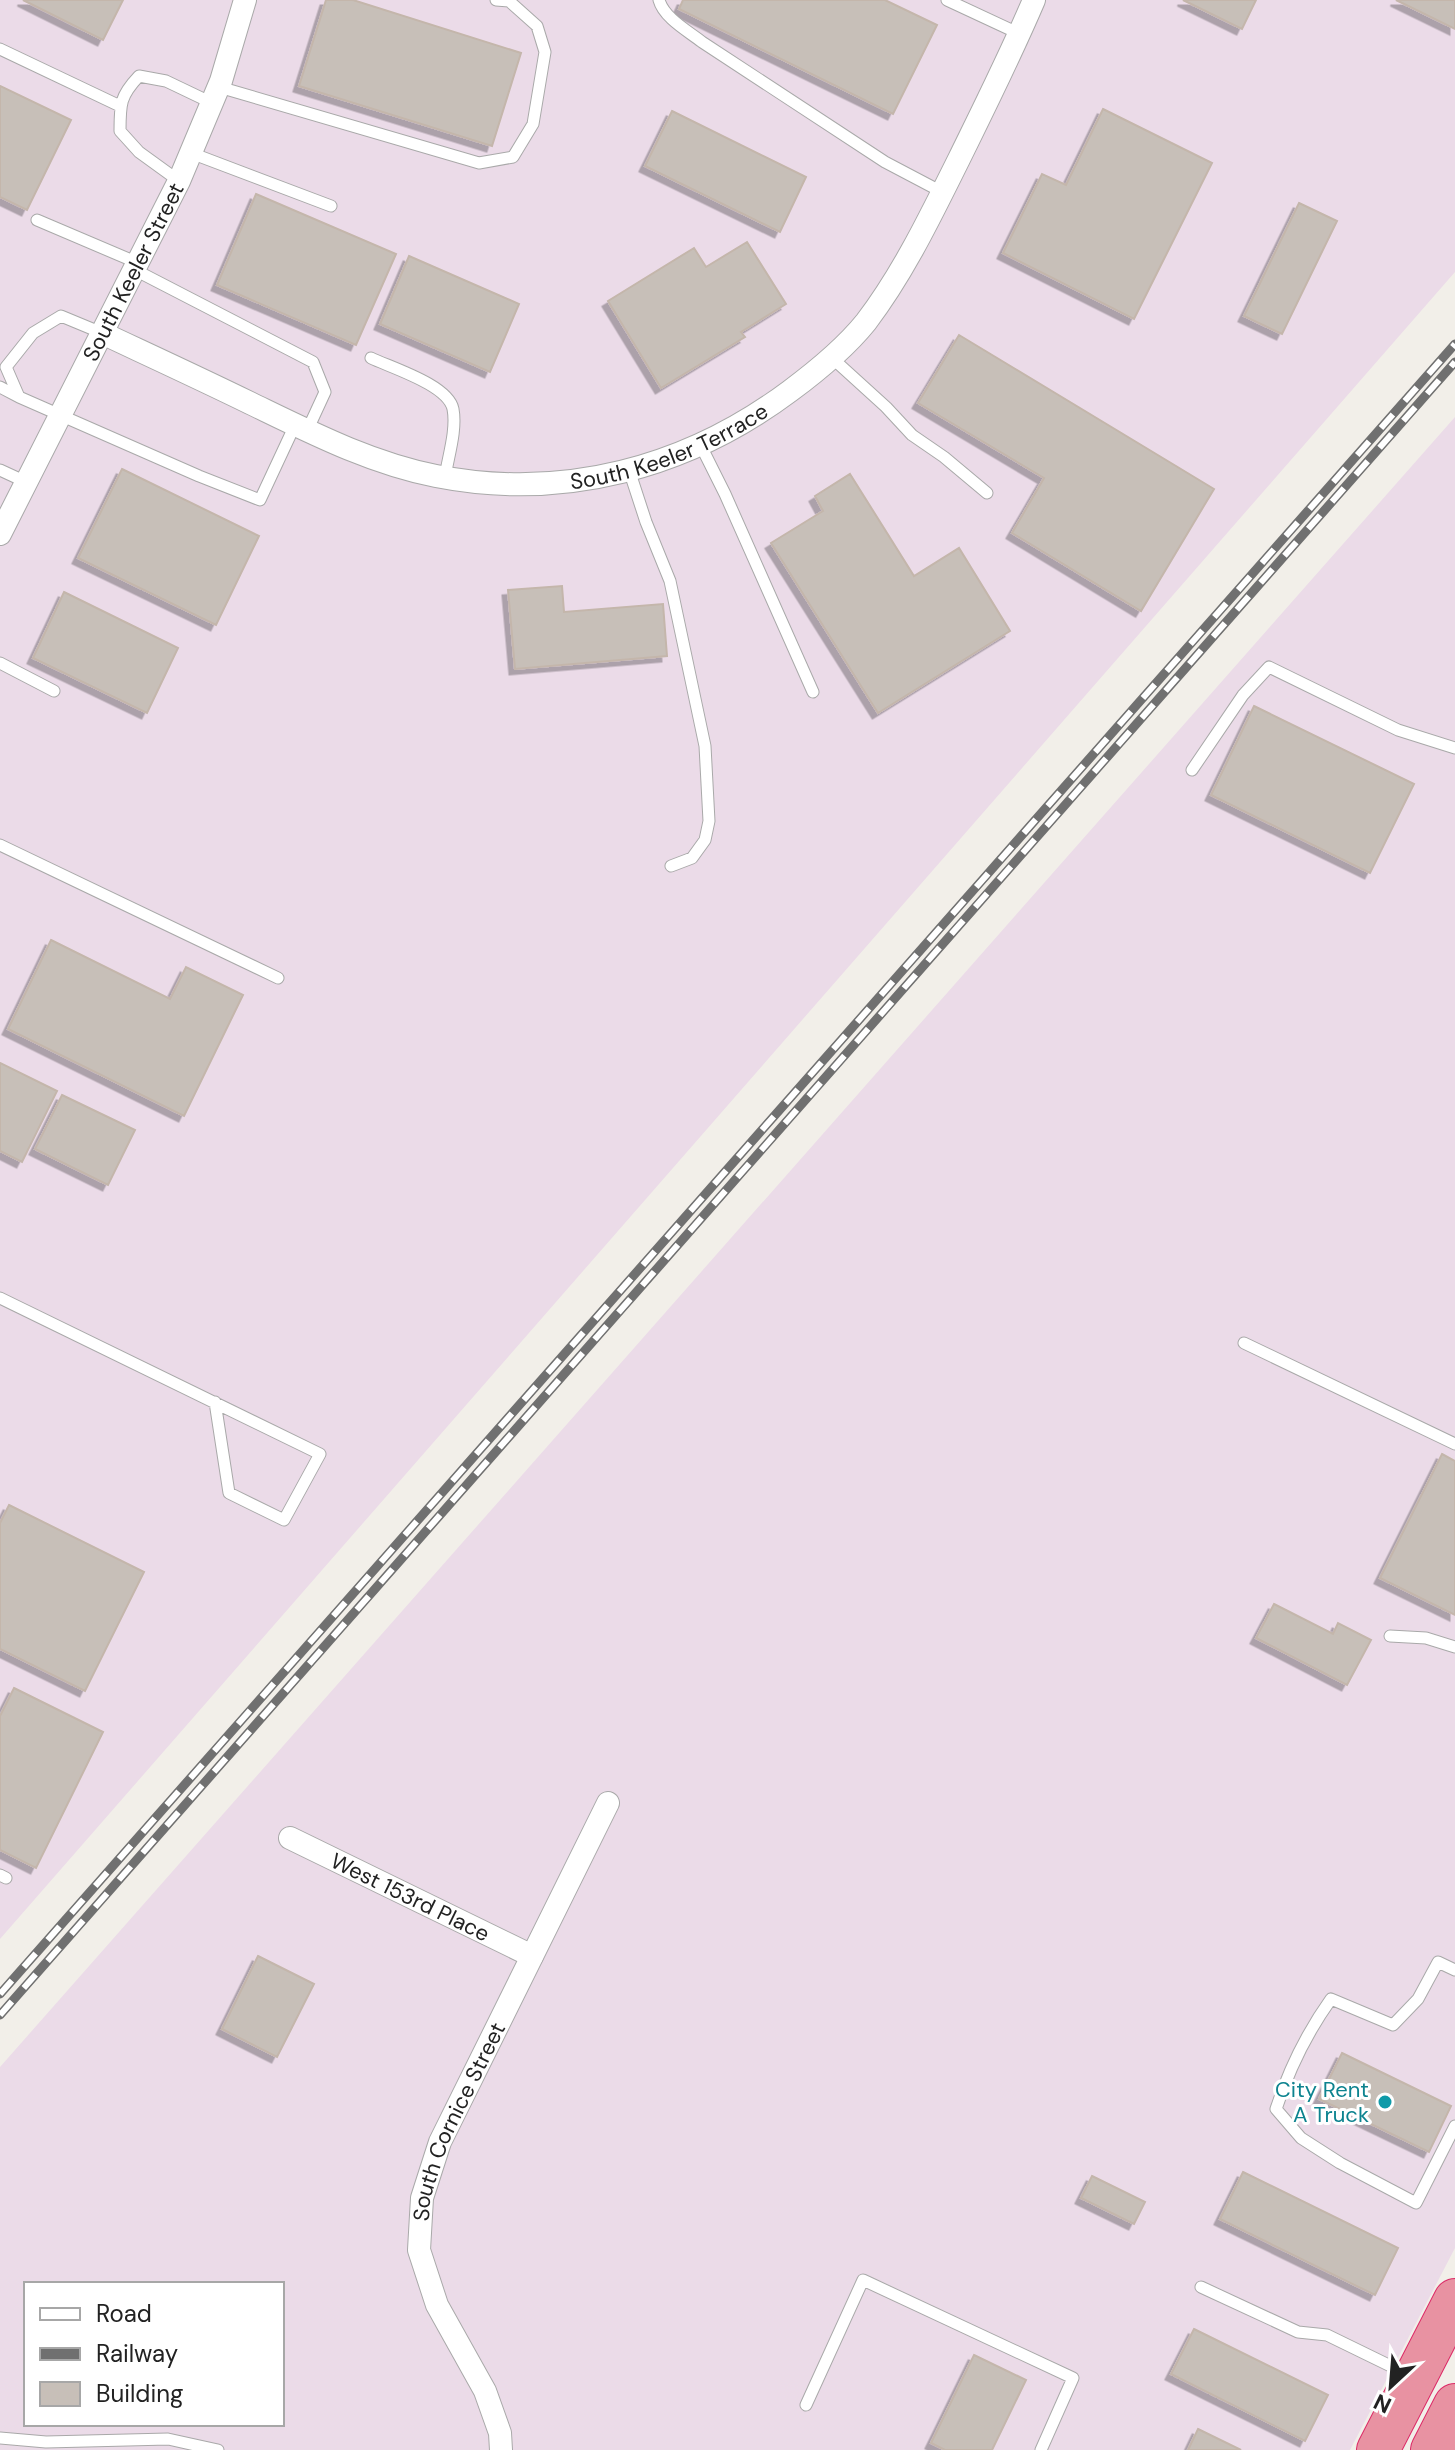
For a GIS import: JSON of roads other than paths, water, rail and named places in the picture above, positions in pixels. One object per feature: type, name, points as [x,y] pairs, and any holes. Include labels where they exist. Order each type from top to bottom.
[{"type":"highway","points":[[1378,2450],[1455,2300]]},
{"type":"highway","points":[[1432,2450],[1455,2405]]},
{"type":"street","name":"South Keeler Street","points":[[0,534],[179,181],[216,95],[245,0]]},
{"type":"street","name":"South Keeler Terrace","points":[[102,333],[301,428],[372,458],[445,477],[493,484],[552,484],[664,461],[701,446],[764,411],[813,374],[863,325],[897,279],[1020,34],[1034,0]]},
{"type":"street","name":"South Cornice Street","points":[[501,2450],[500,2433],[485,2391],[437,2305],[419,2250],[422,2198],[440,2142],[608,1803]]},
{"type":"street","name":"West 153rd Place","points":[[290,1838],[532,1956]]},
{"type":"lane","points":[[179,181],[139,152],[120,131],[120,106],[125,91],[139,76],[479,163],[513,157],[533,124],[545,52],[537,26],[509,1],[496,0]]},
{"type":"lane","points":[[659,0],[677,23],[702,42],[885,162],[942,192]]},
{"type":"lane","points":[[947,0],[1020,34]]},
{"type":"lane","points":[[0,49],[120,106]]},
{"type":"lane","points":[[191,153],[331,206]]},
{"type":"lane","points":[[0,387],[260,500],[325,392],[313,362],[137,266],[37,220]]},
{"type":"lane","points":[[19,397],[6,367],[33,333],[61,316],[102,333]]},
{"type":"lane","points":[[831,357],[912,435],[987,493]]},
{"type":"lane","points":[[371,358],[434,387],[448,398],[453,412],[445,477]]},
{"type":"lane","points":[[701,446],[813,692]]},
{"type":"lane","points":[[0,470],[26,482]]},
{"type":"lane","points":[[629,470],[670,581],[705,746],[709,821],[705,840],[692,858],[671,866]]},
{"type":"lane","points":[[0,663],[54,691]]},
{"type":"lane","points":[[1192,770],[1243,695],[1269,667],[1398,730],[1455,748]]},
{"type":"lane","points":[[0,845],[278,978]]},
{"type":"lane","points":[[0,1298],[215,1402],[320,1454],[284,1520],[229,1493],[215,1402]]},
{"type":"lane","points":[[1244,1343],[1455,1444]]},
{"type":"lane","points":[[1390,1636],[1426,1638],[1455,1647]]},
{"type":"lane","points":[[1455,1970],[1438,1962],[1418,1999],[1393,2025],[1331,1999],[1308,2032],[1286,2076],[1276,2109],[1301,2138],[1340,2163],[1416,2203],[1455,2126]]},
{"type":"lane","points":[[806,2405],[863,2280],[1073,2378],[1041,2450]]},
{"type":"lane","points":[[1201,2287],[1298,2332],[1327,2335],[1415,2378]]},
{"type":"lane","points":[[0,2438],[46,2442],[168,2439],[218,2450]]},
{"type":"railway","points":[[0,1994],[1455,344]]},
{"type":"railway","points":[[0,2015],[1455,362]]},
{"type":"place","name":"City Rent A Truck","points":[[1385,2102]]}]
